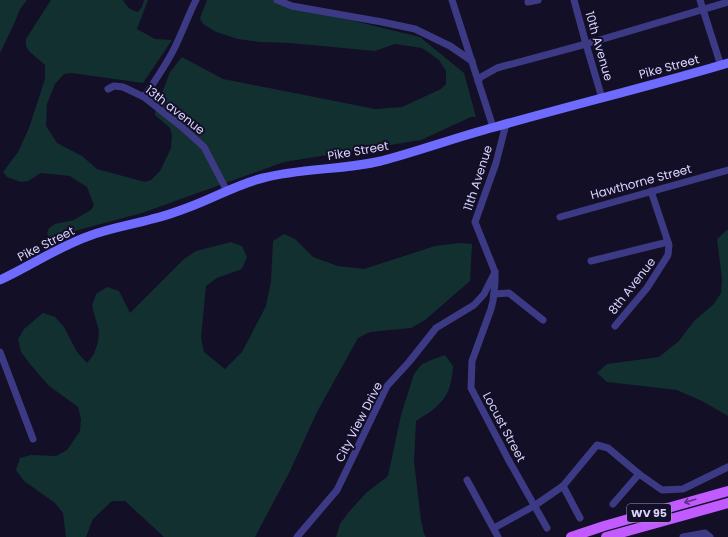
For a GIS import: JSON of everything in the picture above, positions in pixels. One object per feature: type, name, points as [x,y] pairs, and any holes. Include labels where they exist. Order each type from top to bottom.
[{"type":"main road","name":"Pike Street","points":[[0,280],[70,243],[103,232],[154,219],[192,206],[245,183],[265,177],[377,162],[506,124],[724,65]]},
{"type":"main road","name":"WV 95","points":[[571,537],[611,524],[728,491]]},
{"type":"main road","name":"WV 95","points":[[606,537],[728,503]]},
{"type":"street","points":[[144,97],[173,50],[196,0]]},
{"type":"street","points":[[276,0],[292,6],[415,29],[450,46],[472,61]]},
{"type":"street","points":[[452,0],[492,128]]},
{"type":"street","points":[[528,2],[538,0]]},
{"type":"street","name":"10th Avenue","points":[[574,0],[602,98]]},
{"type":"street","points":[[700,0],[724,65]]},
{"type":"street","points":[[478,81],[481,77],[497,68],[586,44],[728,2]]},
{"type":"street","name":"13th avenue","points":[[108,89],[114,86],[123,87],[144,97],[182,127],[204,147],[227,191]]},
{"type":"street","name":"11th Avenue","points":[[495,283],[495,272],[475,222],[496,163],[506,124]]},
{"type":"street","name":"Hawthorne Street","points":[[560,217],[728,170]]},
{"type":"street","name":"8th Avenue","points":[[615,326],[647,288],[668,255],[669,245],[651,191]]},
{"type":"street","points":[[591,261],[668,242]]},
{"type":"street","name":"City View Drive","points":[[298,537],[337,490],[387,386],[409,362],[436,328],[474,305],[484,294],[495,272]]},
{"type":"street","name":"Locust Street","points":[[495,283],[491,309],[472,361],[471,388],[492,430],[547,528]]},
{"type":"street","points":[[494,294],[510,293],[543,320]]},
{"type":"street","points":[[0,352],[33,439]]},
{"type":"street","points":[[494,528],[534,506],[563,486],[597,445],[608,448],[639,474],[662,490],[683,489],[728,467]]},
{"type":"street","points":[[613,504],[639,474]]},
{"type":"street","points":[[467,480],[498,537]]},
{"type":"street","points":[[563,486],[580,518]]},
{"type":"street","points":[[683,537],[707,535]]},
{"type":"green space","points":[[0,0],[27,0],[20,9],[0,53]]},
{"type":"green space","points":[[51,0],[123,0],[129,8],[138,12],[142,7],[144,0],[148,0],[137,29],[155,39],[172,40],[143,83],[71,73],[64,74],[55,84],[47,104],[46,126],[57,143],[82,156],[97,169],[145,182],[151,180],[160,171],[171,148],[172,135],[170,128],[155,115],[156,108],[170,72],[182,57],[223,79],[375,109],[402,107],[441,89],[446,84],[446,71],[439,60],[422,48],[395,44],[375,51],[290,43],[260,42],[238,39],[216,32],[203,24],[200,18],[207,0],[282,0],[346,19],[420,37],[464,73],[476,117],[471,117],[421,140],[284,162],[142,213],[78,230],[57,240],[50,239],[47,233],[49,228],[55,224],[74,220],[91,210],[94,205],[87,187],[70,176],[41,173],[28,181],[21,182],[7,177],[3,172],[18,152],[29,128],[45,79],[45,65],[29,51],[26,46],[26,39]]},
{"type":"green space","points":[[727,230],[728,416],[704,402],[677,390],[607,382],[597,373],[607,364],[659,357],[679,341],[694,321],[714,304],[721,293],[722,279],[717,239]]},
{"type":"green space","points":[[284,234],[295,239],[313,257],[338,266],[364,269],[435,246],[460,243],[472,244],[470,281],[425,320],[411,328],[370,332],[358,338],[317,412],[290,471],[255,537],[164,537],[125,501],[112,501],[93,519],[86,537],[66,537],[63,513],[55,503],[24,481],[16,470],[20,458],[31,455],[56,456],[67,450],[80,431],[81,419],[78,407],[48,385],[21,352],[18,339],[24,329],[43,313],[55,317],[64,327],[77,352],[87,363],[94,354],[98,342],[99,331],[92,306],[96,294],[107,287],[119,291],[130,313],[184,259],[196,251],[231,242],[242,246],[247,257],[242,269],[217,278],[206,286],[201,338],[204,352],[225,369],[242,352],[266,306],[271,281],[273,241]]},
{"type":"green space","points":[[445,355],[453,366],[451,382],[446,396],[437,407],[416,421],[414,461],[421,520],[426,537],[336,537],[340,524],[348,513],[366,493],[388,476],[401,415],[414,374],[422,364]]}]
